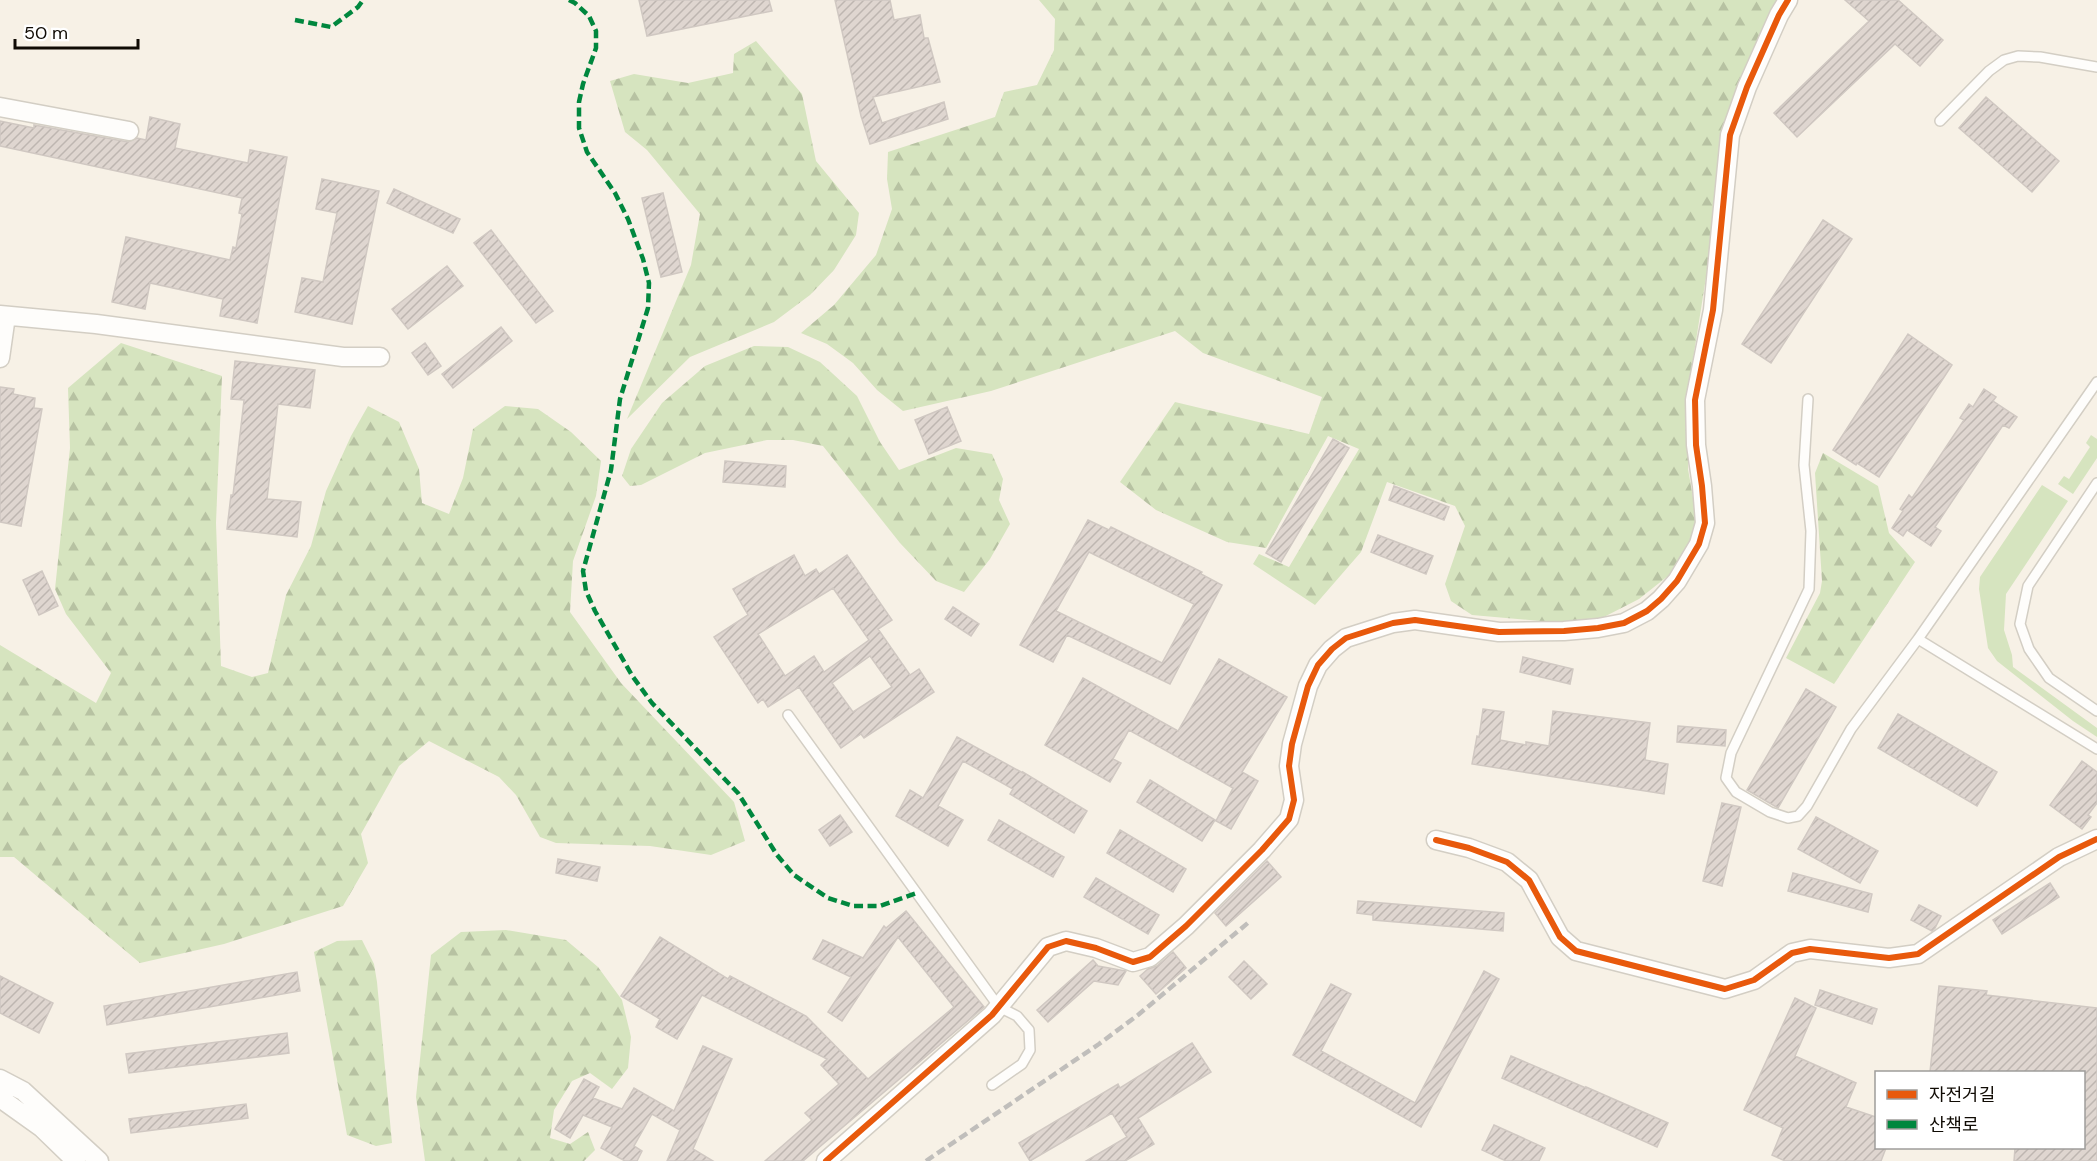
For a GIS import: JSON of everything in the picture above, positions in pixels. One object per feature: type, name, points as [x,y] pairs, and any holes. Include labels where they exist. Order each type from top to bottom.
[{"type":"street","points":[[826,1161],[992,1015],[1048,947],[1066,941],[1096,948],[1132,962],[1150,957],[1186,926],[1262,850],[1289,819],[1294,800],[1290,766],[1292,744],[1308,686],[1318,666],[1332,649],[1346,638],[1393,623],[1415,620],[1499,632],[1598,628],[1624,623],[1647,611],[1677,581],[1699,544],[1705,523],[1696,444],[1695,400],[1713,310],[1730,135],[1747,87],[1788,0]]},
{"type":"street","points":[[0,107],[129,131]]},
{"type":"street","points":[[0,358],[3,316],[96,324],[343,357],[380,357]]},
{"type":"street","points":[[1436,840],[1469,848],[1507,862],[1529,880],[1560,937],[1576,951],[1725,989],[1754,980],[1792,953],[1810,949],[1889,958],[1918,954],[2059,857],[2097,838]]},
{"type":"street","points":[[0,1079],[23,1091],[99,1161]]},
{"type":"street","points":[[0,1098],[42,1128],[76,1161]]},
{"type":"lane","points":[[1940,121],[1989,71],[2004,60],[2018,56],[2040,57],[2097,67]]},
{"type":"lane","points":[[1808,399],[1804,465],[1810,531],[1809,589],[1731,753],[1726,778],[1736,792],[1770,812],[1788,818],[1798,816],[1808,806],[1851,729],[2097,382]]},
{"type":"lane","points":[[2097,483],[2028,586],[2020,624],[2029,649],[2049,678],[2097,711]]},
{"type":"lane","points":[[1917,639],[2097,749]]},
{"type":"lane","points":[[788,715],[999,1007],[1017,1016],[1029,1030],[1030,1050],[1022,1064],[992,1085]]},
{"type":"green space","points":[[1039,0],[1781,0],[1759,40],[1726,119],[1707,271],[1688,391],[1688,469],[1696,515],[1692,540],[1673,572],[1639,599],[1600,619],[1551,622],[1472,615],[1451,601],[1445,584],[1465,526],[1455,506],[1387,482],[1361,552],[1315,605],[1253,564],[1259,554],[1289,567],[1359,449],[1328,436],[1266,548],[1227,542],[1156,510],[1120,482],[1175,402],[1309,434],[1322,397],[1203,353],[1175,331],[991,391],[903,411],[877,390],[853,363],[827,344],[801,333],[834,305],[876,255],[892,209],[887,179],[888,152],[995,117],[1004,92],[1037,85],[1054,50],[1055,19]]},
{"type":"green space","points":[[756,41],[802,94],[816,161],[859,213],[856,235],[834,270],[810,295],[774,322],[690,357],[627,419],[691,265],[700,214],[647,150],[625,132],[610,81],[634,74],[688,83],[733,73],[734,54]]},
{"type":"green space","points":[[121,343],[222,376],[216,523],[221,666],[252,677],[268,673],[286,595],[311,546],[326,491],[351,436],[368,406],[399,422],[419,469],[422,503],[449,514],[463,478],[473,429],[505,406],[538,409],[571,432],[601,461],[596,496],[573,561],[570,612],[621,683],[734,802],[745,841],[711,855],[650,846],[556,843],[540,837],[516,795],[499,777],[429,741],[399,766],[361,834],[368,863],[343,906],[224,944],[140,963],[14,857],[0,857],[0,645],[96,703],[111,673],[66,614],[55,589],[70,448],[68,388]]},
{"type":"green space","points":[[754,346],[788,347],[820,362],[857,396],[880,442],[899,470],[956,448],[992,454],[1003,479],[999,500],[1010,524],[990,559],[964,592],[936,581],[900,543],[823,446],[793,440],[767,440],[705,453],[641,485],[630,486],[622,476],[631,449],[662,403],[705,366]]},
{"type":"green space","points":[[2091,435],[2097,439],[2097,458],[2073,494],[2058,484],[2064,476],[2069,479],[2090,447],[2086,443]]},
{"type":"green space","points":[[1823,453],[1878,486],[1889,533],[1915,562],[1834,684],[1786,658],[1820,593],[1822,581],[1815,473]]},
{"type":"green space","points":[[2042,485],[2068,501],[2006,594],[2004,630],[2012,655],[2013,667],[2097,728],[2097,737],[1997,661],[1988,648],[1979,589],[1980,577]]},
{"type":"green space","points":[[506,930],[566,940],[598,967],[622,1000],[631,1037],[628,1068],[612,1089],[590,1073],[572,1081],[554,1110],[550,1138],[570,1144],[588,1132],[595,1150],[584,1161],[425,1161],[416,1097],[431,955],[461,932]]},
{"type":"green space","points":[[362,940],[374,964],[377,982],[392,1143],[376,1146],[347,1135],[314,952],[337,941]]},
{"type":"building","points":[[639,0],[769,0],[772,11],[647,36]]},
{"type":"building","points":[[835,0],[890,0],[894,20],[920,15],[924,38],[928,38],[940,82],[873,97],[882,123],[944,102],[948,119],[870,144],[861,116]]},
{"type":"building","points":[[1845,0],[1898,0],[1943,40],[1920,66],[1895,44],[1797,137],[1774,113],[1869,21]]},
{"type":"building","points":[[1986,97],[2059,161],[2032,192],[1959,128]]},
{"type":"building","points":[[150,117],[180,124],[175,148],[248,163],[250,150],[287,157],[257,323],[220,316],[223,299],[150,283],[145,309],[112,302],[126,237],[230,260],[233,247],[236,248],[242,214],[239,213],[242,198],[0,146],[0,121],[128,142],[137,138],[146,140]]},
{"type":"building","points":[[322,179],[379,191],[352,324],[295,312],[302,278],[323,282],[337,213],[316,209]]},
{"type":"building","points":[[394,189],[460,219],[453,233],[387,203]]},
{"type":"building","points":[[663,193],[682,272],[661,277],[642,198]]},
{"type":"building","points":[[1823,220],[1852,239],[1771,363],[1742,344]]},
{"type":"building","points":[[491,230],[553,311],[536,323],[474,243]]},
{"type":"building","points":[[447,266],[463,286],[408,329],[392,309]]},
{"type":"building","points":[[501,327],[512,341],[453,388],[442,374]]},
{"type":"building","points":[[1908,334],[1952,365],[1879,477],[1833,450]]},
{"type":"building","points":[[425,343],[441,366],[428,375],[412,353]]},
{"type":"building","points":[[235,361],[315,370],[310,408],[278,404],[267,499],[301,502],[297,537],[227,529],[244,400],[231,399]]},
{"type":"building","points":[[0,387],[14,389],[13,394],[35,398],[34,408],[42,409],[21,526],[0,522]]},
{"type":"building","points":[[1984,389],[1996,397],[1993,401],[2017,417],[2009,428],[2003,425],[1935,527],[1941,531],[1931,546],[1907,530],[1903,536],[1892,528],[1903,511],[1900,509],[1909,495],[1912,498],[1964,420],[1960,418],[1969,404],[1973,407]]},
{"type":"building","points":[[947,407],[961,441],[929,454],[915,420]]},
{"type":"building","points":[[1333,439],[1349,448],[1281,562],[1266,553]]},
{"type":"building","points":[[725,461],[786,466],[785,487],[723,482]]},
{"type":"building","points":[[1394,486],[1449,507],[1444,520],[1389,500]]},
{"type":"building","points":[[1088,520],[1109,530],[1111,527],[1202,572],[1201,574],[1222,585],[1170,684],[1067,635],[1053,662],[1020,645]],"holes":[[[1089,552],[1194,604],[1162,663],[1056,611]]]},
{"type":"building","points":[[1378,535],[1433,556],[1426,574],[1371,552]]},
{"type":"building","points":[[794,555],[805,576],[816,569],[819,574],[847,555],[892,620],[878,629],[910,675],[919,669],[934,692],[864,738],[861,734],[841,748],[799,687],[768,707],[763,699],[758,703],[714,637],[748,615],[733,589]],"holes":[[[833,588],[869,640],[824,672],[814,656],[785,676],[758,634]],[[870,656],[892,687],[853,712],[832,683]]]},
{"type":"building","points":[[42,571],[58,606],[39,615],[23,580]]},
{"type":"building","points":[[953,607],[979,624],[971,636],[945,619]]},
{"type":"building","points":[[1523,657],[1573,669],[1570,684],[1520,672]]},
{"type":"building","points":[[1219,659],[1287,697],[1242,772],[1258,781],[1231,829],[1216,821],[1233,788],[1129,730],[1113,759],[1121,763],[1110,782],[1045,745],[1083,678],[1178,731]]},
{"type":"building","points":[[1806,689],[1836,707],[1778,808],[1747,790]]},
{"type":"building","points":[[1483,709],[1504,712],[1500,740],[1526,745],[1526,742],[1549,746],[1553,711],[1650,723],[1645,760],[1668,764],[1664,794],[1472,764]]},
{"type":"building","points":[[1898,714],[1997,772],[1977,806],[1878,748]]},
{"type":"building","points":[[1678,726],[1726,730],[1725,746],[1677,742]]},
{"type":"building","points":[[957,737],[1023,772],[1087,811],[1074,833],[1010,794],[1013,789],[963,761],[938,806],[963,820],[948,846],[896,816],[910,790],[923,798]]},
{"type":"building","points":[[2082,761],[2097,772],[2097,803],[2082,829],[2050,805]]},
{"type":"building","points":[[1150,780],[1215,820],[1202,841],[1137,802]]},
{"type":"building","points":[[1722,803],[1741,807],[1722,886],[1703,881]]},
{"type":"building","points":[[840,815],[852,832],[830,846],[819,830]]},
{"type":"building","points":[[1816,817],[1878,851],[1860,883],[1798,849]]},
{"type":"building","points":[[999,820],[1064,857],[1053,877],[988,840]]},
{"type":"building","points":[[1120,830],[1186,869],[1173,892],[1107,853]]},
{"type":"building","points":[[558,859],[600,867],[597,881],[556,873]]},
{"type":"building","points":[[1267,861],[1281,877],[1226,926],[1215,913]]},
{"type":"building","points":[[1793,873],[1872,894],[1868,912],[1788,891]]},
{"type":"building","points":[[1096,878],[1159,915],[1148,934],[1084,897]]},
{"type":"building","points":[[2050,883],[2059,897],[2002,934],[1993,920]]},
{"type":"building","points":[[1358,901],[1504,913],[1503,931],[1373,920],[1373,915],[1357,913]]},
{"type":"building","points":[[1919,905],[1941,916],[1932,931],[1911,920]]},
{"type":"building","points":[[906,911],[984,1007],[803,1161],[765,1161],[812,1120],[805,1113],[839,1084],[821,1065],[827,1059],[702,995],[677,1039],[656,1027],[660,1019],[621,996],[660,937],[728,979],[730,976],[806,1016],[868,1079],[954,1007],[898,937],[842,1021],[828,1012],[851,977],[813,959],[823,940],[863,958],[884,926],[886,928]]},
{"type":"building","points":[[1173,952],[1186,968],[1156,994],[1140,976],[1148,969],[1157,966]]},
{"type":"building","points":[[1093,960],[1098,966],[1126,971],[1118,985],[1094,981],[1048,1022],[1037,1010]]},
{"type":"building","points":[[1244,961],[1267,984],[1251,999],[1229,977]]},
{"type":"building","points":[[1484,971],[1499,979],[1421,1127],[1293,1055],[1331,984],[1351,994],[1321,1051],[1415,1103]]},
{"type":"building","points":[[297,972],[300,991],[107,1025],[104,1006]]},
{"type":"building","points":[[0,976],[53,1003],[39,1033],[0,1013]]},
{"type":"building","points":[[1939,986],[1987,991],[1986,995],[2097,1008],[2097,1161],[2014,1161],[2015,1149],[2085,1149],[2085,1071],[1930,1071]]},
{"type":"building","points":[[1820,990],[1877,1009],[1872,1024],[1815,1005]]},
{"type":"building","points":[[1795,998],[1816,1008],[1795,1056],[1856,1083],[1846,1107],[1875,1117],[1875,1149],[1886,1149],[1881,1161],[1785,1161],[1772,1155],[1783,1128],[1744,1110]]},
{"type":"building","points":[[287,1033],[289,1053],[129,1073],[126,1054]]},
{"type":"building","points":[[1192,1043],[1211,1072],[1138,1118],[1154,1144],[1125,1161],[1086,1161],[1127,1137],[1112,1113],[1030,1161],[1019,1143],[1118,1084],[1120,1088]]},
{"type":"building","points":[[703,1046],[732,1059],[693,1149],[713,1161],[667,1161],[680,1130],[652,1114],[634,1146],[642,1151],[637,1161],[625,1161],[601,1148],[612,1127],[583,1115],[570,1138],[555,1129],[584,1079],[599,1087],[593,1098],[622,1109],[634,1088],[674,1111]]},
{"type":"building","points":[[1511,1056],[1668,1123],[1657,1147],[1502,1078]]},
{"type":"building","points":[[246,1104],[248,1118],[131,1133],[129,1119]]},
{"type":"building","points":[[1494,1125],[1545,1148],[1539,1161],[1506,1161],[1482,1150]]},
{"type":"railway","points":[[926,1161],[1099,1044],[1138,1015],[1249,922]]},
{"type":"marked path","points":[[295,20],[331,27],[358,7],[363,0]]},
{"type":"marked path","points":[[569,0],[589,16],[596,31],[596,48],[579,102],[579,128],[587,152],[615,193],[628,219],[649,283],[648,308],[620,399],[611,470],[583,571],[586,591],[633,677],[652,703],[738,793],[777,855],[794,875],[828,898],[853,906],[880,906],[917,893]]},
{"type":"cycle path","points":[[826,1161],[992,1015],[1048,947],[1066,941],[1096,948],[1133,962],[1150,957],[1186,926],[1262,850],[1289,819],[1294,800],[1289,766],[1292,744],[1308,686],[1318,665],[1346,638],[1393,623],[1415,620],[1499,632],[1598,628],[1624,623],[1647,611],[1677,581],[1699,544],[1705,523],[1696,445],[1695,400],[1713,310],[1730,135],[1747,87],[1788,0]]},
{"type":"cycle path","points":[[1436,840],[1469,848],[1507,862],[1529,880],[1560,937],[1576,951],[1725,989],[1754,980],[1792,953],[1810,949],[1889,958],[1918,954],[2059,857],[2097,839]]}]
